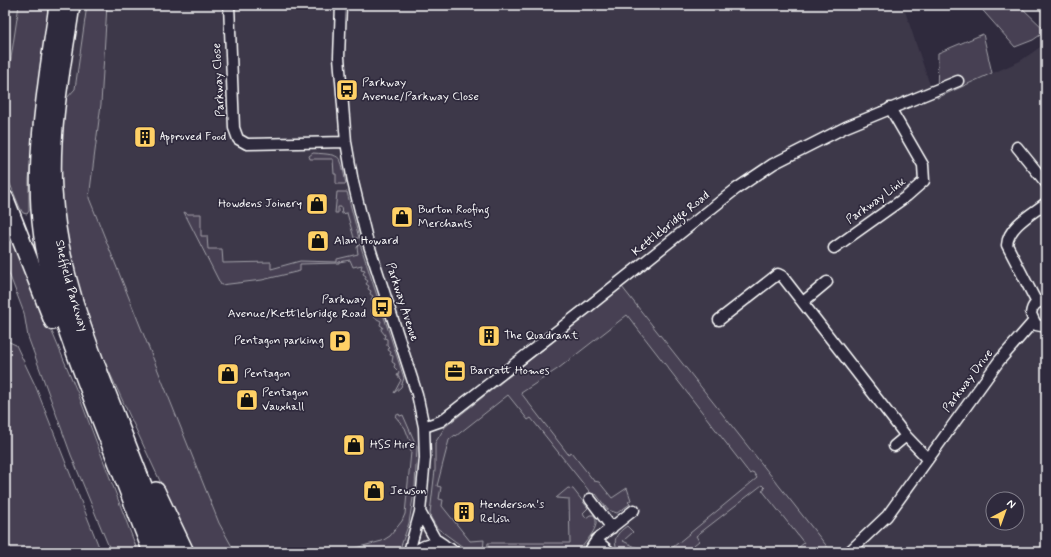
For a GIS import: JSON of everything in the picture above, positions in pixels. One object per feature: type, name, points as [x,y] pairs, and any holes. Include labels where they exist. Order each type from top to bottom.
[{"type":"highway","name":"Sheffield Parkway","points":[[58,5],[41,140],[40,209],[48,265],[65,327],[103,405],[169,552]]},
{"type":"highway","name":"Sheffield Parkway","points":[[71,5],[54,134],[53,189],[58,238],[69,289],[103,405],[118,466],[152,552]]},
{"type":"highway","points":[[5,199],[68,359],[134,443],[185,552]]},
{"type":"highway","points":[[118,466],[130,520],[142,552]]},
{"type":"street","name":"Parkway Close","points":[[229,5],[234,128],[238,139],[247,144],[346,142]]},
{"type":"street","name":"Parkway Avenue","points":[[341,5],[338,58],[346,142],[365,232],[411,371],[424,427],[425,458],[420,512],[409,552]]},
{"type":"street","name":"Kettlebridge Road","points":[[424,427],[440,421],[588,307],[736,189],[773,164],[814,143],[890,108],[958,81]]},
{"type":"street","name":"Parkway Link","points":[[834,248],[907,196],[924,181],[923,165],[890,108]]},
{"type":"street","points":[[1017,147],[1046,183]]},
{"type":"street","points":[[1046,202],[1017,226],[1008,239],[1007,245],[1042,302],[1032,309],[1031,318],[1033,322],[1039,326],[1046,327]]},
{"type":"street","points":[[719,320],[778,274],[782,276],[906,436],[928,459]]},
{"type":"street","points":[[803,302],[827,282]]},
{"type":"street","name":"Parkway Drive","points":[[844,552],[852,549],[886,516],[999,361],[1033,322]]},
{"type":"street","points":[[894,446],[906,436]]},
{"type":"street","points":[[590,499],[612,528]]},
{"type":"street","points":[[589,552],[596,540],[634,510]]},
{"type":"street","points":[[420,512],[435,539],[455,552]]},
{"type":"street","points":[[596,540],[610,552]]},
{"type":"street","points":[[415,552],[428,545],[444,546]]},
{"type":"shaded area","points":[[5,5],[903,5],[931,88],[937,98],[1020,61],[1046,43],[1046,552],[389,552],[354,549],[340,552],[235,552],[219,523],[89,198],[98,126],[5,106]]},
{"type":"shaded area","points":[[19,5],[49,5],[29,179],[29,211],[27,214],[23,213],[20,208],[5,172],[5,98]]},
{"type":"shaded area","points":[[87,5],[107,5],[101,104],[89,198],[219,523],[235,552],[193,552],[93,337],[75,283],[61,208],[60,139],[66,99],[75,89]]},
{"type":"shaded area","points":[[978,5],[1019,5],[1046,31],[1033,40],[1015,47]]},
{"type":"shaded area","points":[[983,34],[992,73],[937,98],[938,53]]},
{"type":"shaded area","points":[[313,153],[330,155],[339,158],[343,167],[346,184],[336,184],[333,159],[310,159],[309,156]]},
{"type":"shaded area","points":[[337,192],[347,192],[359,238],[354,238],[347,213],[342,214],[341,207],[338,207],[338,213],[335,213]]},
{"type":"shaded area","points":[[184,212],[188,214],[201,214],[201,236],[207,236],[208,249],[222,249],[223,263],[271,262],[271,269],[300,261],[337,262],[337,259],[358,254],[357,247],[360,244],[404,378],[401,387],[394,393],[401,380],[399,376],[397,376],[399,372],[394,367],[395,364],[392,362],[393,356],[390,355],[391,352],[388,350],[387,339],[384,338],[385,335],[381,330],[383,327],[380,325],[381,321],[375,318],[371,310],[375,301],[371,300],[373,296],[370,294],[371,291],[368,289],[369,286],[366,284],[368,281],[365,279],[366,276],[363,274],[365,270],[361,269],[362,265],[353,267],[350,260],[339,263],[300,264],[300,271],[262,280],[221,285]]},
{"type":"shaded area","points":[[5,220],[79,396],[138,552],[111,552],[71,455],[28,337],[24,313],[5,263]]},
{"type":"shaded area","points":[[622,287],[829,549],[826,552],[811,552],[809,550],[806,552],[793,552],[804,543],[762,490],[765,488],[762,485],[696,536],[699,541],[685,552],[667,552],[757,478],[753,472],[750,474],[627,315],[559,368],[521,393],[568,454],[571,452],[594,481],[599,482],[612,498],[627,488],[631,500],[628,502],[630,504],[617,513],[608,510],[596,494],[593,496],[531,418],[528,420],[508,395],[449,440],[437,486],[441,487],[439,499],[443,500],[442,506],[470,541],[484,540],[483,552],[473,552],[463,547],[437,528],[431,518],[430,513],[435,470],[435,443],[445,427]]},
{"type":"shaded area","points":[[5,340],[16,345],[35,385],[101,552],[5,552]]},
{"type":"shaded area","points":[[399,414],[400,416],[403,415],[417,447],[415,486],[409,523],[399,552],[340,552],[382,541],[390,536],[402,521],[405,514],[411,452],[410,441],[405,428],[395,416]]},
{"type":"shaded area","points":[[568,488],[573,489],[588,508],[583,513],[586,518],[590,515],[594,515],[596,520],[596,525],[592,534],[579,552],[487,552],[488,543],[570,543],[569,499],[556,498]]},
{"type":"shaded area","points":[[627,526],[633,532],[623,541],[646,552],[619,552],[615,544],[615,540],[620,531]]},
{"type":"railway","points":[[1039,5],[1046,11]]},
{"type":"place","name":"Parkway Avenue/Parkway Close","points":[[347,90]]},
{"type":"place","name":"Approved Food","points":[[145,137]]},
{"type":"place","name":"Howdens Joinery","points":[[317,204]]},
{"type":"place","name":"Burton Roofing Merchants","points":[[402,217]]},
{"type":"place","name":"Alan Howard","points":[[318,241]]},
{"type":"place","name":"Parkway Avenue/Kettlebridge Road","points":[[382,307]]},
{"type":"place","name":"The Quadrant","points":[[489,336]]},
{"type":"place","name":"Pentagon parking","points":[[340,341]]},
{"type":"place","name":"Barratt Homes","points":[[455,371]]},
{"type":"place","name":"Pentagon","points":[[228,374]]},
{"type":"place","name":"Pentagon Vauxhall","points":[[247,400]]},
{"type":"place","name":"HSS Hire","points":[[354,445]]},
{"type":"place","name":"Jewson","points":[[374,491]]},
{"type":"place","name":"Henderson's Relish","points":[[464,512]]}]
